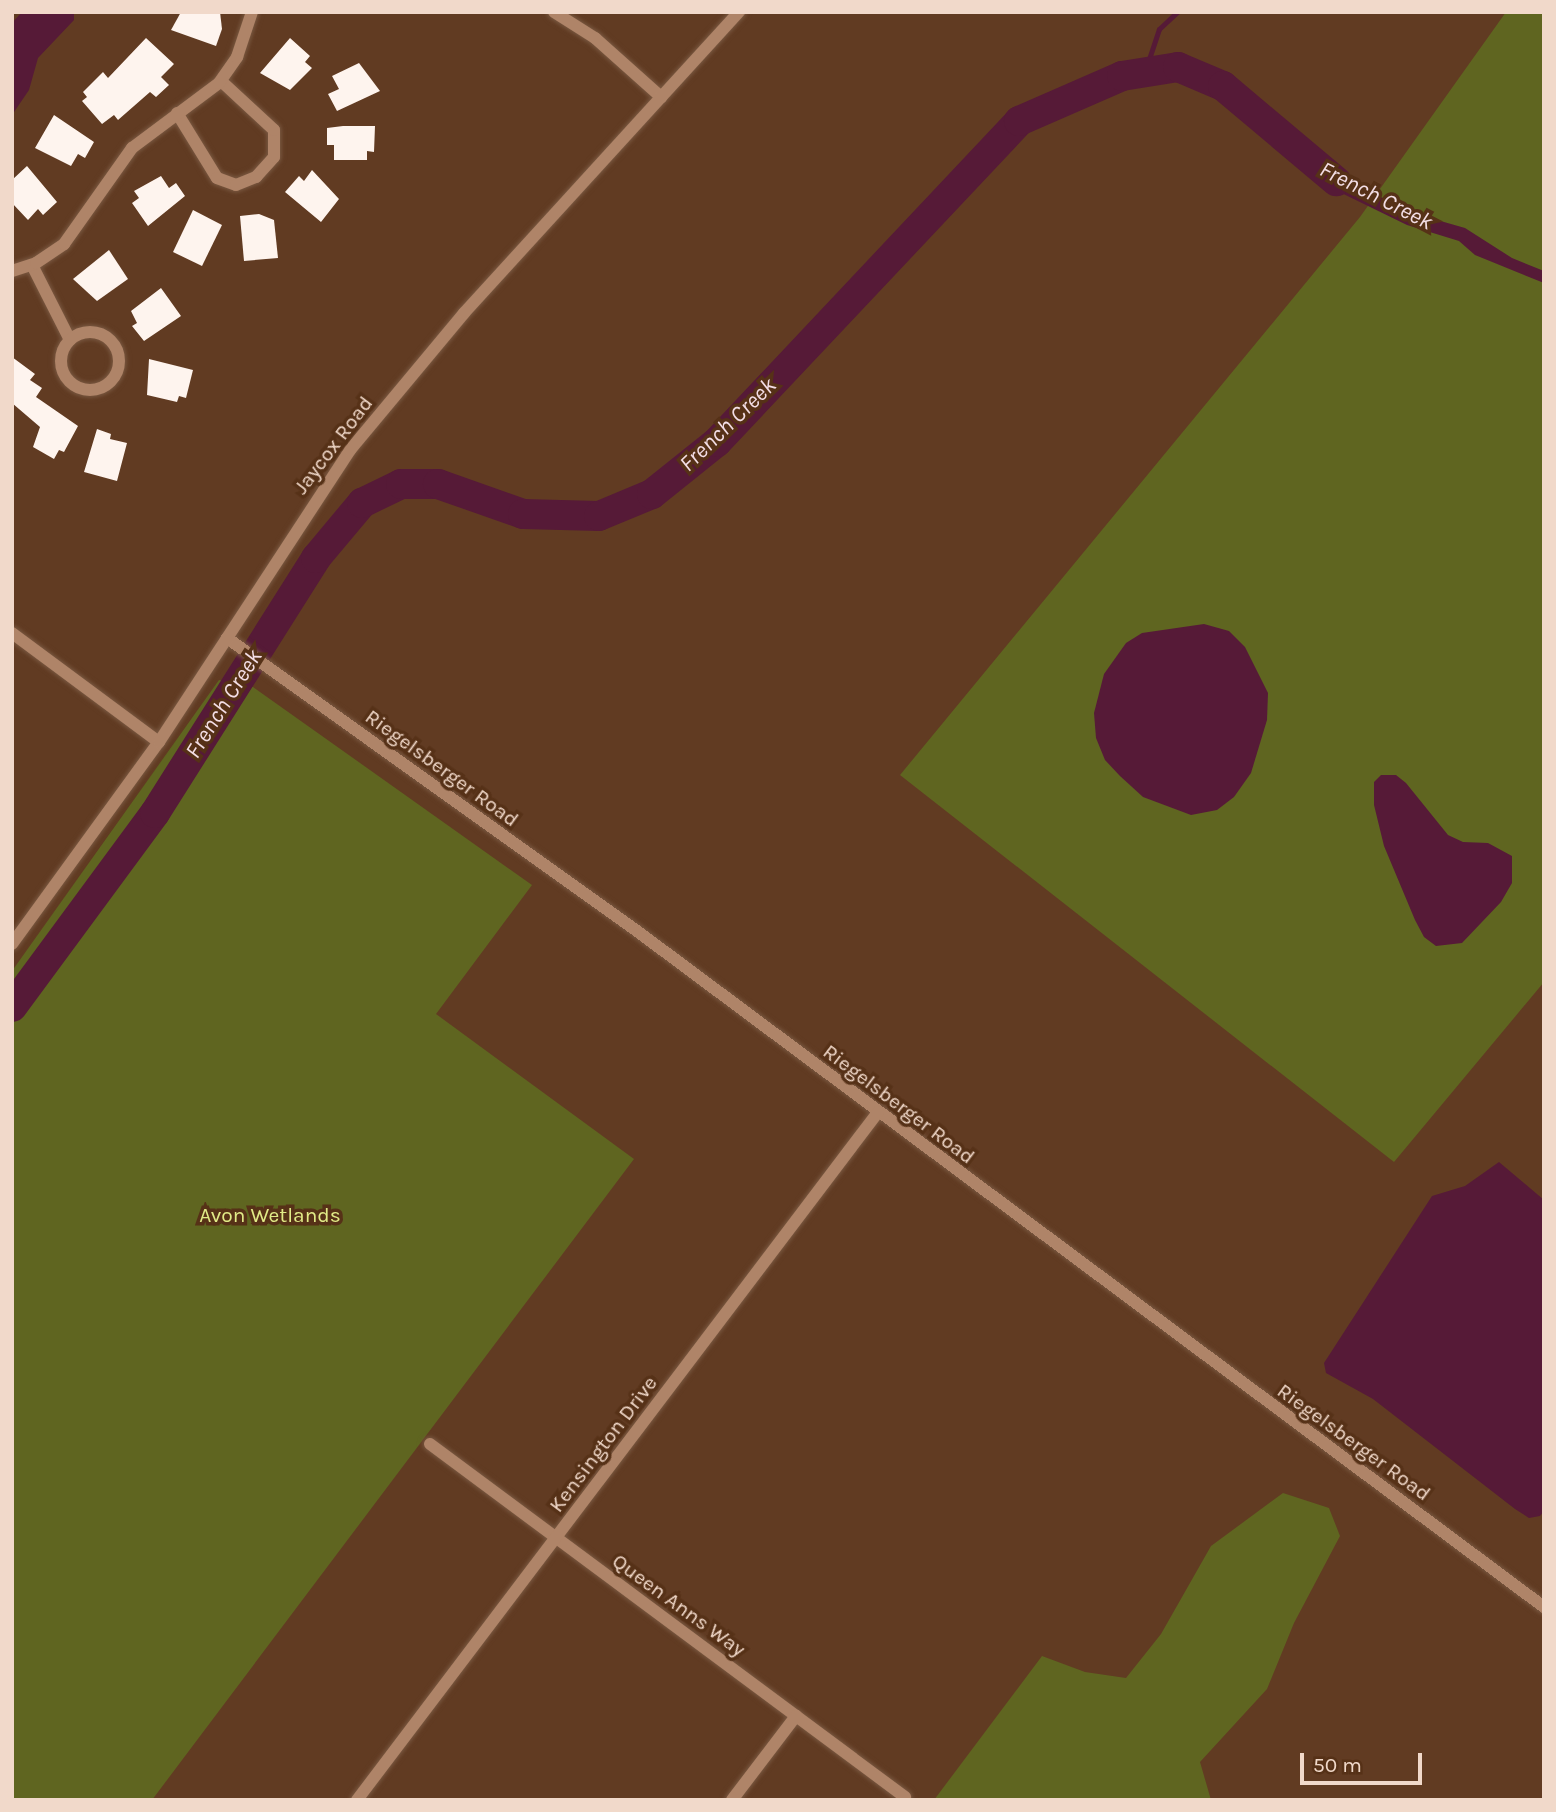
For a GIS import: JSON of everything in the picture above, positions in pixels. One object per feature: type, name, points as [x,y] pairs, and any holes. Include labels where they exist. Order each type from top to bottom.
[{"type":"street","points":[[12,271],[32,265],[71,237],[124,157],[221,81],[237,57],[252,12]]},
{"type":"street","points":[[554,12],[595,38],[661,97]]},
{"type":"street","name":"Jaycox Road","points":[[12,944],[159,742],[350,450],[464,313],[739,12]]},
{"type":"street","points":[[177,113],[217,178],[236,185],[256,177],[274,157],[274,130],[221,81]]},
{"type":"street","points":[[32,265],[70,340]]},
{"type":"street","points":[[88,332],[114,343],[120,361],[107,386],[79,389],[64,376],[61,356],[70,340],[88,332]]},
{"type":"street","points":[[12,633],[159,742]]},
{"type":"street","name":"Riegelsberger Road","points":[[227,638],[878,1112],[1544,1607]]},
{"type":"street","name":"Kensington Drive","points":[[357,1800],[878,1112]]},
{"type":"street","name":"Queen Anns Way","points":[[430,1444],[905,1797]]},
{"type":"street","points":[[732,1800],[796,1716]]},
{"type":"green space","points":[[1506,12],[1544,12],[1544,982],[1394,1162],[900,775],[1360,217]]},
{"type":"green space","name":"Avon Wetlands","points":[[219,680],[253,687],[532,885],[436,1014],[634,1159],[152,1800],[12,1800],[12,971]]},
{"type":"green space","points":[[1283,1493],[1329,1508],[1340,1536],[1294,1623],[1267,1689],[1200,1762],[1211,1800],[934,1800],[1042,1656],[1085,1672],[1126,1678],[1161,1634],[1211,1546]]},
{"type":"water","points":[[22,12],[74,12],[74,20],[38,58],[29,90],[12,115],[12,23]]},
{"type":"water","points":[[1307,151],[1319,163],[1365,190],[1423,216],[1465,228],[1512,258],[1544,271],[1544,283],[1475,255],[1459,241],[1407,225],[1325,185],[1299,162]]},
{"type":"water","points":[[1204,624],[1229,631],[1245,647],[1268,693],[1267,720],[1251,773],[1234,797],[1217,810],[1191,815],[1143,797],[1120,776],[1105,760],[1096,738],[1094,713],[1104,674],[1126,643],[1142,633]]},
{"type":"water","points":[[1381,775],[1396,775],[1406,783],[1448,835],[1463,842],[1488,843],[1512,856],[1512,883],[1501,902],[1462,943],[1436,946],[1424,937],[1415,920],[1384,846],[1374,805],[1374,782]]},
{"type":"water","points":[[1499,1162],[1544,1200],[1544,1511],[1540,1516],[1529,1518],[1373,1399],[1326,1373],[1324,1363],[1432,1196],[1465,1186]]},
{"type":"building","points":[[181,12],[220,12],[222,29],[216,46],[171,30]]},
{"type":"building","points":[[146,38],[174,64],[161,77],[169,85],[156,97],[150,92],[118,120],[114,115],[102,124],[82,101],[87,97],[83,92],[103,72],[108,78]]},
{"type":"building","points":[[290,38],[310,56],[305,62],[312,68],[290,90],[260,73]]},
{"type":"building","points":[[359,63],[380,91],[337,111],[328,94],[339,89],[332,76]]},
{"type":"building","points":[[54,115],[94,142],[85,158],[78,154],[71,166],[35,148]]},
{"type":"building","points":[[375,126],[374,152],[367,151],[367,160],[334,160],[334,145],[327,145],[327,128]]},
{"type":"building","points":[[27,166],[57,202],[43,215],[38,209],[28,220],[12,203],[12,180]]},
{"type":"building","points":[[312,170],[339,199],[321,222],[285,192],[299,176],[304,181]]},
{"type":"building","points":[[161,176],[169,188],[176,183],[185,196],[148,226],[132,203],[139,198],[134,191]]},
{"type":"building","points":[[193,210],[222,225],[202,266],[173,252]]},
{"type":"building","points":[[259,214],[274,220],[278,258],[244,261],[240,216]]},
{"type":"building","points":[[109,250],[128,279],[97,301],[73,279]]},
{"type":"building","points":[[161,288],[181,316],[144,341],[132,326],[137,323],[131,311]]},
{"type":"building","points":[[12,357],[35,374],[30,380],[42,388],[36,397],[78,426],[64,452],[59,450],[54,459],[33,447],[40,427],[12,403]]},
{"type":"building","points":[[149,359],[193,370],[186,398],[179,396],[177,402],[147,395]]},
{"type":"building","points":[[97,429],[111,434],[110,439],[127,443],[117,481],[84,472]]},
{"type":"waterway","name":"French Creek","points":[[1146,68],[1159,29],[1177,12]]},
{"type":"waterway","name":"French Creek","points":[[12,1007],[155,813],[316,558],[362,503],[401,484],[438,484],[523,514],[599,516],[652,494],[717,442],[1019,121],[1122,76],[1178,67],[1223,86],[1336,181]]}]
